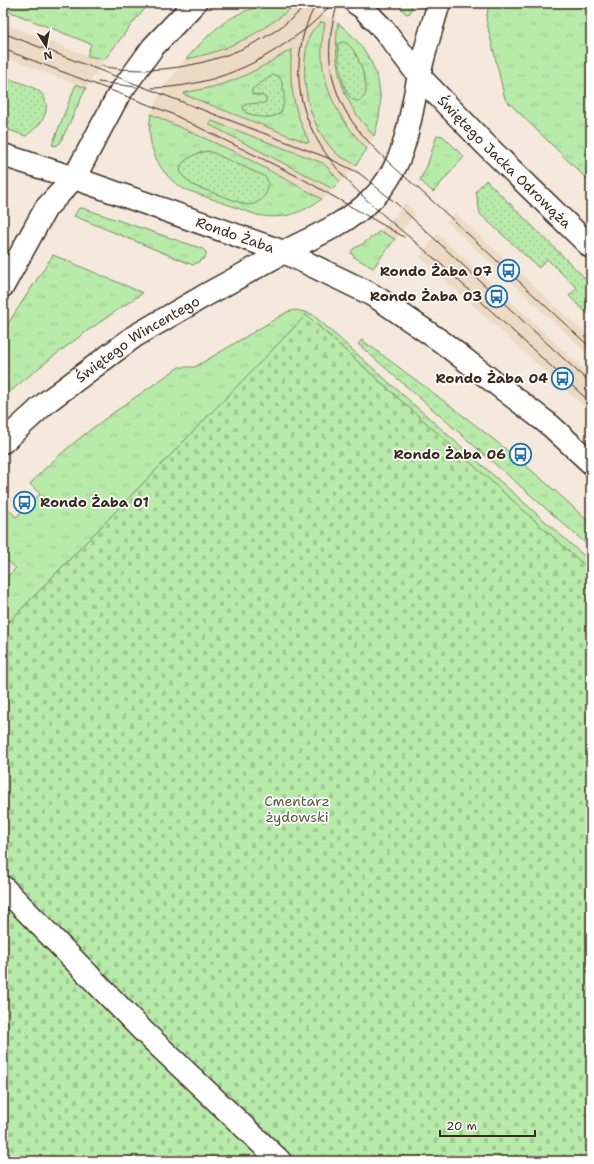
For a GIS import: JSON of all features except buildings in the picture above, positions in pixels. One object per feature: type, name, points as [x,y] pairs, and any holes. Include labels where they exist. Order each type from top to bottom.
[{"type":"main road","points":[[3,286],[46,208],[74,178],[119,94],[153,47],[195,3]]},
{"type":"main road","points":[[356,3],[362,7],[385,31],[419,76]]},
{"type":"main road","name":"Rondo Żaba","points":[[74,178],[284,252],[340,224],[369,202],[396,168],[411,120],[419,76],[439,3]]},
{"type":"main road","name":"Świętego Jacka Odrowąża","points":[[419,76],[485,144],[591,247]]},
{"type":"main road","points":[[3,155],[74,178]]},
{"type":"main road","points":[[284,252],[380,299],[442,342],[539,417],[591,463]]},
{"type":"main road","name":"Świętego Wincentego","points":[[3,442],[48,401],[135,336],[284,252]]},
{"type":"main road","points":[[3,887],[142,1030],[280,1161]]},
{"type":"shaded area","points":[[295,5],[317,12],[338,22],[336,48],[338,71],[345,95],[351,107],[366,128],[374,136],[367,149],[347,126],[338,113],[332,100],[324,73],[321,51],[325,24],[322,22],[316,28],[305,61],[305,85],[310,107],[337,154],[356,165],[340,183],[323,163],[212,121],[209,123],[210,125],[333,189],[322,199],[237,153],[151,114],[168,81],[186,59],[199,57],[233,45],[253,35]]},
{"type":"shaded area","points":[[3,23],[87,56],[105,59],[86,88],[3,56]]},
{"type":"shaded area","points":[[405,203],[416,213],[395,239],[380,231],[396,215]]},
{"type":"shaded area","points":[[455,213],[591,339],[591,357],[447,222]]},
{"type":"shaded area","points":[[437,233],[591,376],[591,413],[420,257]]},
{"type":"green space","points":[[3,3],[150,3],[105,59],[87,56],[91,44],[3,9]]},
{"type":"green space","points":[[397,3],[413,3],[410,13],[406,14]]},
{"type":"green space","points":[[489,3],[591,3],[591,183],[505,99],[486,19]]},
{"type":"green space","points":[[272,4],[295,5],[270,24],[244,40],[201,56],[186,59],[214,30],[224,23],[245,11]]},
{"type":"green space","points":[[321,22],[325,23],[322,42],[322,59],[324,76],[329,92],[345,121],[367,149],[356,165],[338,155],[325,140],[318,128],[309,104],[305,77],[306,51],[310,35]]},
{"type":"green space","points":[[338,23],[351,34],[361,47],[370,60],[376,74],[380,103],[379,119],[374,136],[354,110],[342,84],[338,70],[337,55]]},
{"type":"green space","points":[[342,42],[352,48],[363,71],[366,92],[363,98],[358,101],[353,100],[348,94],[342,77],[338,44]]},
{"type":"green space","points":[[292,49],[291,73],[293,96],[299,119],[309,141],[308,143],[185,95],[184,93],[214,87],[232,81],[259,68]]},
{"type":"green space","points":[[273,75],[279,76],[284,89],[284,103],[281,112],[273,116],[258,117],[245,112],[243,108],[246,104],[266,102],[266,98],[263,96],[252,94],[252,89]]},
{"type":"green space","points":[[3,77],[23,83],[37,90],[45,99],[46,109],[41,122],[26,136],[3,128]]},
{"type":"green space","points":[[76,84],[86,88],[60,143],[56,146],[52,145]]},
{"type":"green space","points":[[151,114],[237,153],[322,199],[299,212],[275,217],[257,215],[184,189],[167,175],[156,157],[150,136]]},
{"type":"green space","points":[[212,121],[323,163],[340,182],[333,189],[210,125],[210,122]]},
{"type":"green space","points":[[437,135],[443,136],[464,157],[433,192],[420,180],[427,166]]},
{"type":"green space","points":[[207,151],[266,177],[268,182],[267,192],[261,200],[247,205],[191,184],[181,174],[180,166],[192,156]]},
{"type":"green space","points":[[486,180],[591,284],[591,317],[569,296],[577,288],[547,259],[539,268],[480,214],[476,191]]},
{"type":"green space","points":[[79,208],[203,249],[206,252],[206,255],[203,259],[193,265],[74,216]]},
{"type":"green space","points":[[380,231],[395,239],[373,268],[354,257],[351,253],[353,249]]},
{"type":"green space","points":[[53,255],[143,293],[71,343],[3,398],[3,331]]},
{"type":"green space","points":[[296,310],[312,314],[591,562],[591,635],[3,684],[3,581],[16,568],[3,557],[3,508],[5,506],[16,517],[40,494],[30,484],[46,467],[82,436],[179,367],[195,367],[287,312]]},
{"type":"green space","name":"Cmentarz żydowski","points":[[306,315],[591,571],[591,1161],[3,1161],[3,628]]},
{"type":"green space","points":[[362,340],[480,428],[564,499],[591,524],[591,548],[358,344]]},
{"type":"tram line","points":[[101,66],[156,70],[212,60],[240,50],[265,37],[288,21],[308,3]]},
{"type":"tram line","points":[[317,3],[304,32],[299,63],[301,96],[310,126],[326,154],[346,179],[369,202],[443,266],[591,403]]},
{"type":"tram line","points":[[152,88],[172,87],[209,80],[261,59],[299,34],[319,18],[332,3]]},
{"type":"tram line","points":[[338,3],[331,30],[331,69],[338,95],[352,122],[375,149],[591,348]]},
{"type":"tram line","points":[[3,33],[328,158],[359,173],[397,204],[591,384]]},
{"type":"tram line","points":[[3,49],[170,113],[301,178],[404,237]]},
{"type":"tram line","points":[[98,82],[136,87]]},
{"type":"place","name":"Rondo Żaba 07","points":[[508,271]]},
{"type":"place","name":"Rondo Żaba 03","points":[[497,296]]},
{"type":"place","name":"Rondo Żaba 04","points":[[563,378]]},
{"type":"place","name":"Rondo Żaba 06","points":[[521,454]]},
{"type":"place","name":"Rondo Żaba 01","points":[[24,502]]}]
